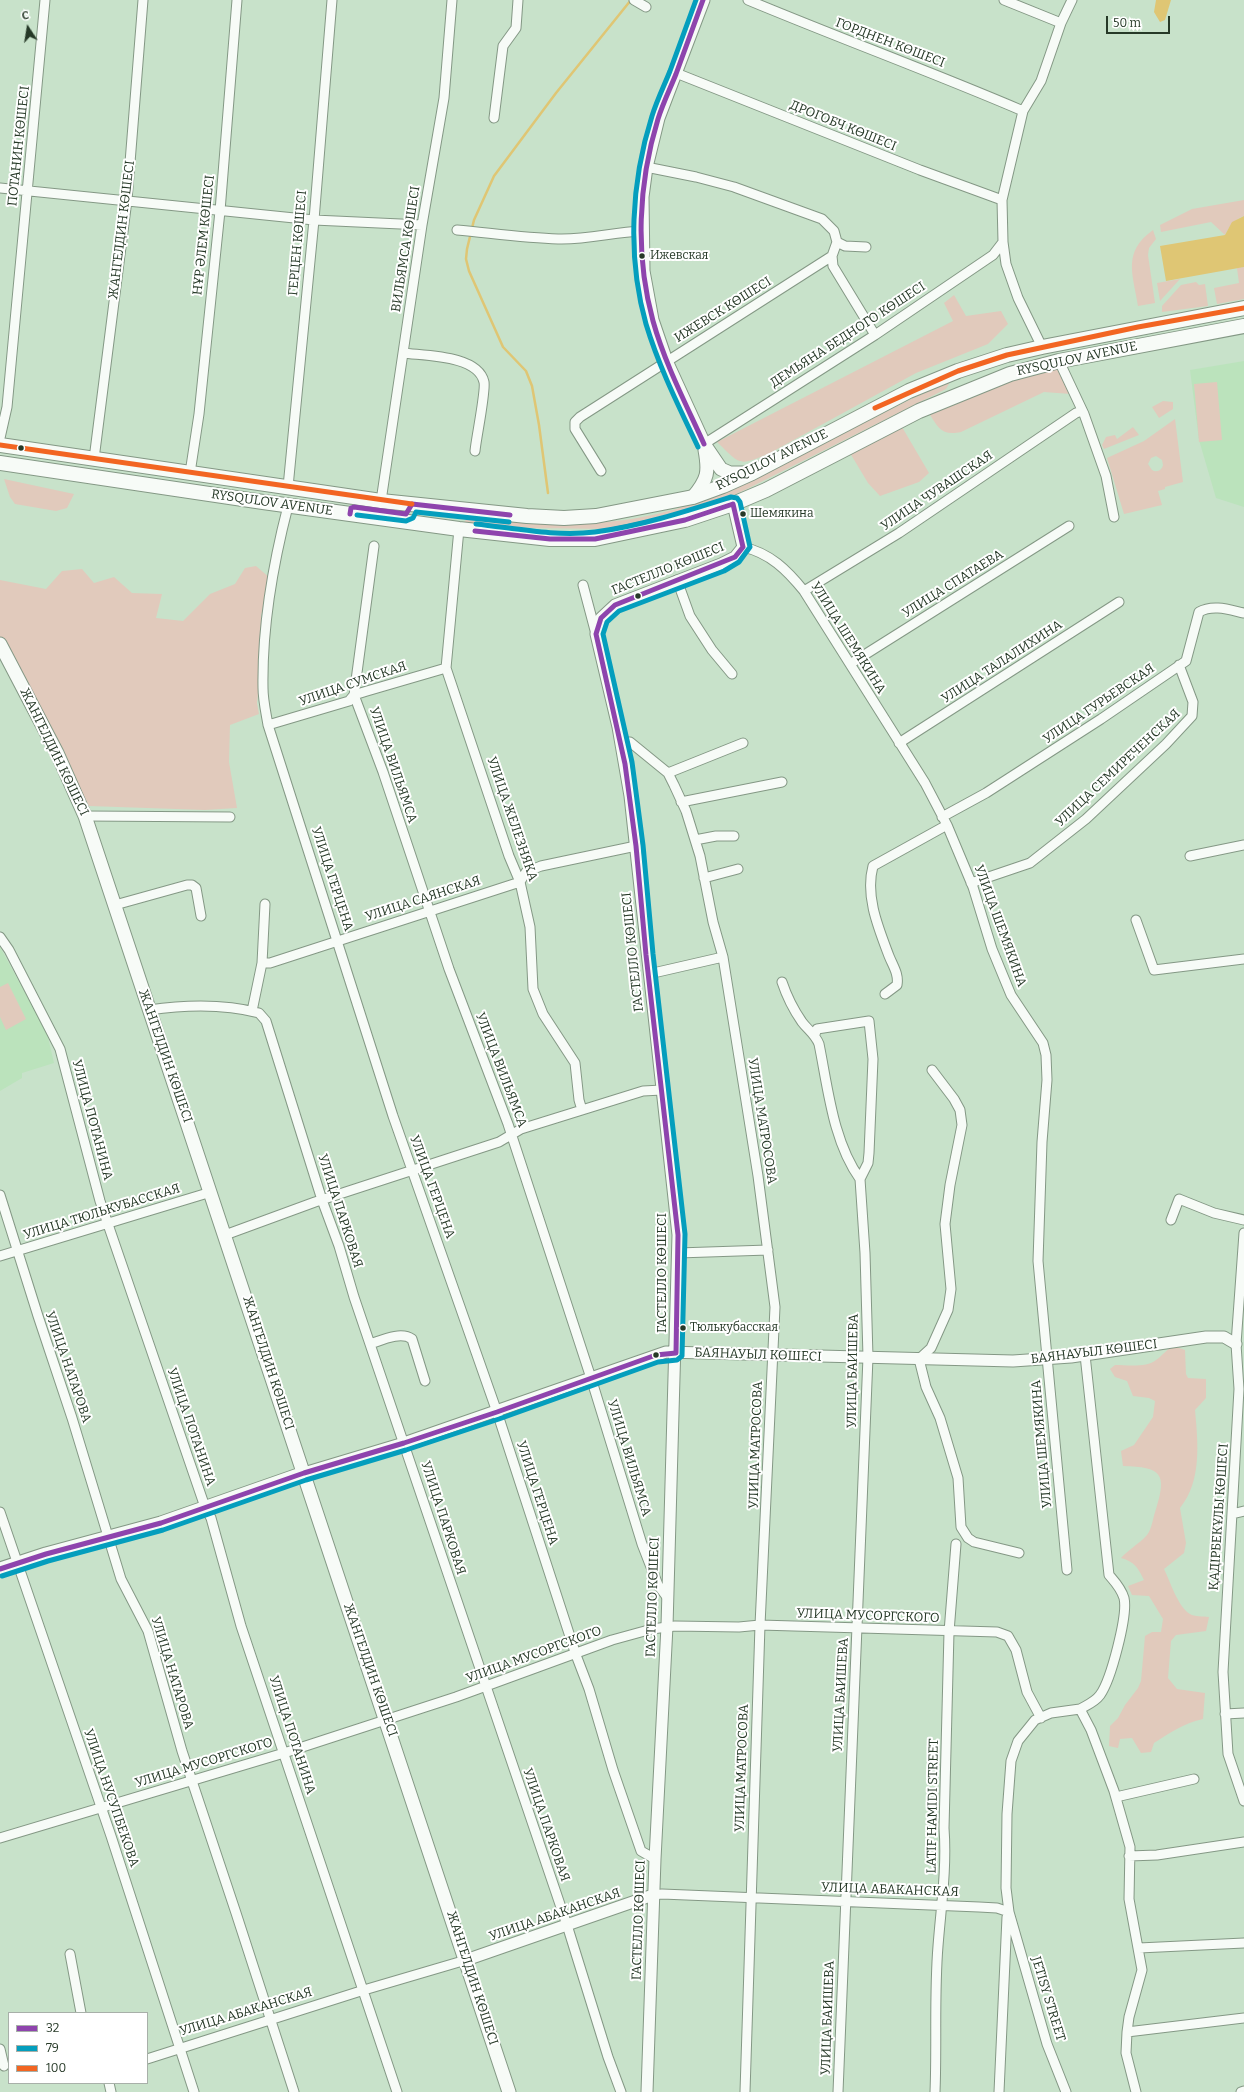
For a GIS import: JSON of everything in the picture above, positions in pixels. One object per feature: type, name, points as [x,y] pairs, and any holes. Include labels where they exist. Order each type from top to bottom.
[{"type":"main road","points":[[703,0],[658,118],[646,167],[642,197],[643,271],[652,320],[666,361],[704,444],[721,469],[730,473],[752,473]]},
{"type":"main road","name":"RYSQULOV AVENUE","points":[[0,445],[381,501],[494,514],[564,518],[596,516],[693,497],[752,473],[882,405],[958,371],[1007,355],[1138,327],[1244,308]]},
{"type":"main road","name":"RYSQULOV AVENUE","points":[[0,463],[239,499],[459,529],[550,539],[595,539],[685,520],[733,504],[766,490],[885,428],[966,391],[1010,374],[1059,361],[1244,326]]},
{"type":"main road","points":[[1138,327],[1140,345]]},
{"type":"main road","points":[[958,371],[966,391]]},
{"type":"main road","points":[[693,497],[707,476],[708,466],[704,444]]},
{"type":"main road","points":[[112,480],[115,475],[182,484],[185,483],[190,473]]},
{"type":"main road","points":[[239,499],[244,492],[310,501],[312,500],[315,492]]},
{"type":"main road","points":[[350,514],[351,508],[354,507],[406,514],[408,513],[412,504]]},
{"type":"main road","name":"ЖАНГЕЛДИН КӨШЕСІ","points":[[0,644],[57,753],[85,816],[386,1718],[509,2092]]},
{"type":"main road","name":"БАЯНАУЫЛ КӨШЕСІ","points":[[0,1569],[16,1563],[161,1523],[304,1473]]},
{"type":"street","name":"ПОТАНИН КӨШЕСІ","points":[[0,438],[6,407],[45,0]]},
{"type":"street","name":"ЖАНГЕЛДИН КӨШЕСІ","points":[[94,459],[127,200],[143,0]]},
{"type":"street","name":"НҰР ӘЛЕМ КӨШЕСІ","points":[[190,473],[199,414],[220,211],[238,0]]},
{"type":"street","name":"ГЕРЦЕН КӨШЕСІ","points":[[288,487],[314,220],[332,0]]},
{"type":"street","name":"ВИЛЬЯМСА КӨШЕСІ","points":[[381,501],[422,225],[444,98],[452,0]]},
{"type":"street","points":[[494,118],[502,46],[516,28],[518,0]]},
{"type":"street","name":"ГОРДНЕН КӨШЕСІ","points":[[748,0],[867,49],[950,80],[1023,110]]},
{"type":"street","points":[[1004,0],[1061,23]]},
{"type":"street","points":[[1042,347],[1012,283],[1006,264],[1003,242],[1002,200],[1023,110],[1041,81],[1061,23],[1072,0]]},
{"type":"street","points":[[636,1],[646,7]]},
{"type":"street","name":"ДРОГОБЧ КӨШЕСІ","points":[[676,73],[920,170],[1002,200]]},
{"type":"street","points":[[646,167],[696,176],[734,187],[822,219],[834,231],[837,242],[832,256],[833,266],[875,335]]},
{"type":"street","points":[[0,188],[314,220],[422,225]]},
{"type":"street","points":[[461,230],[559,239],[590,238],[622,232],[642,231]]},
{"type":"street","points":[[837,242],[845,246],[866,247]]},
{"type":"street","name":"ДЕМЬЯНА БЕДНОГО КӨШЕСІ","points":[[704,444],[875,335],[993,256],[1003,242]]},
{"type":"street","name":"ИЖЕВСК КӨШЕСІ","points":[[601,471],[575,429],[575,422],[580,416],[832,256]]},
{"type":"street","points":[[402,353],[464,361],[478,369],[485,382],[475,451]]},
{"type":"street","points":[[1059,361],[1082,411],[1106,476],[1114,517]]},
{"type":"street","name":"УЛИЦА ЧУВАШСКАЯ","points":[[804,591],[899,533],[1076,413],[1082,411]]},
{"type":"street","name":"ГАСТЕЛЛО КӨШЕСІ","points":[[647,2092],[654,1858],[667,1626],[676,1353],[678,1234],[636,846],[621,742],[596,634],[601,618],[615,605],[676,580],[721,564],[735,556],[743,547],[733,504]]},
{"type":"street","name":"УЛИЦА ГЕРЦЕНА","points":[[288,506],[278,551],[266,629],[263,689],[268,724],[393,1116],[497,1412],[576,1655],[589,1689],[613,1770],[641,1852],[654,1858]]},
{"type":"street","name":"УЛИЦА СПАТАЕВА","points":[[850,664],[1069,526]]},
{"type":"street","name":"УЛИЦА ЖЕЛЕЗНЯКА","points":[[459,529],[446,668],[485,779],[509,856],[520,882],[530,927],[534,989],[543,1014],[575,1063],[579,1100],[582,1110]]},
{"type":"street","name":"УЛИЦА ВИЛЬЯМСА","points":[[374,546],[354,695],[431,910],[449,969],[512,1134],[591,1378],[642,1544],[658,1586],[667,1598]]},
{"type":"street","name":"УЛИЦА ШЕМЯКИНА","points":[[743,547],[757,550],[774,560],[804,591],[925,783],[947,825],[971,883],[992,949],[1008,989],[1044,1044],[1047,1080],[1042,1142],[1038,1240],[1067,1570]]},
{"type":"street","points":[[676,580],[690,616],[712,650],[732,674]]},
{"type":"street","points":[[583,585],[596,634]]},
{"type":"street","name":"УЛИЦА ТАЛАЛИХИНА","points":[[899,743],[1119,602]]},
{"type":"street","name":"УЛИЦА ГУРЬЕВСКАЯ","points":[[942,817],[986,793],[1095,724],[1186,661],[1199,612],[1204,609],[1222,608],[1244,613]]},
{"type":"street","name":"УЛИЦА СЕМИРЕЧЕНСКАЯ","points":[[971,883],[1030,863],[1086,819],[1176,733],[1192,716],[1193,702],[1179,665]]},
{"type":"street","name":"УЛИЦА СУМСКАЯ","points":[[268,724],[348,701],[354,695],[446,668]]},
{"type":"street","name":"УЛИЦА МАТРОСОВА","points":[[621,742],[630,742],[668,773],[681,802],[695,840],[713,922],[723,957],[768,1250],[775,1306],[760,1625],[745,2092]]},
{"type":"street","points":[[668,773],[743,743]]},
{"type":"street","points":[[681,802],[782,782]]},
{"type":"street","points":[[85,816],[230,817]]},
{"type":"street","points":[[885,994],[897,985],[898,976],[879,929],[872,901],[871,877],[874,866],[947,825]]},
{"type":"street","points":[[695,840],[716,836],[734,836]]},
{"type":"street","points":[[1190,856],[1244,845]]},
{"type":"street","name":"УЛИЦА САЯНСКАЯ","points":[[262,963],[270,964],[520,882],[526,872],[541,866],[636,846]]},
{"type":"street","points":[[704,878],[738,869]]},
{"type":"street","points":[[115,905],[187,885],[192,885],[196,888],[201,916]]},
{"type":"street","points":[[149,1010],[180,1007],[220,1008],[252,1011],[262,963],[265,904]]},
{"type":"street","points":[[1136,920],[1154,970],[1244,960]]},
{"type":"street","name":"УЛИЦА ПОТАНИНА","points":[[0,937],[9,950],[60,1049],[108,1224],[205,1507],[211,1518],[241,1626],[397,2092]]},
{"type":"street","points":[[649,974],[723,957]]},
{"type":"street","name":"УЛИЦА БАИШЕВА","points":[[782,982],[790,1006],[803,1024],[815,1034],[819,1044],[836,1124],[850,1165],[860,1179]]},
{"type":"street","name":"УЛИЦА ПАРКОВАЯ","points":[[252,1011],[260,1014],[266,1021],[322,1200],[339,1246],[370,1344],[567,1925],[608,2057],[621,2092]]},
{"type":"street","name":"УЛИЦА БАИШЕВА","points":[[815,1034],[817,1029],[869,1021],[873,1059],[869,1153],[860,1179],[865,1253],[868,1358],[838,2092]]},
{"type":"street","points":[[932,1070],[954,1099],[960,1110],[962,1125],[950,1185],[945,1224],[951,1289],[948,1310],[932,1348],[919,1359],[926,1387],[940,1418],[958,1478],[961,1527],[968,1538],[974,1542],[1019,1553]]},
{"type":"street","points":[[225,1235],[322,1200],[412,1172],[499,1142],[521,1129],[643,1092],[662,1090]]},
{"type":"street","name":"УЛИЦА ТЮЛЬКУБАССКАЯ","points":[[0,1256],[211,1192]]},
{"type":"street","name":"УЛИЦА НАТАРОВА","points":[[0,1195],[121,1579],[148,1631],[163,1680],[171,1716],[191,1781],[294,2092]]},
{"type":"street","points":[[1170,1220],[1179,1199],[1214,1213],[1244,1220]]},
{"type":"street","name":"ҚАДІРБЕКҰЛЫ КӨШЕСІ","points":[[1244,1233],[1236,1344],[1242,1388],[1232,1514],[1223,1672],[1228,1754],[1244,1802]]},
{"type":"street","points":[[678,1253],[768,1250]]},
{"type":"street","points":[[370,1344],[397,1336],[408,1336],[412,1339],[425,1381]]},
{"type":"street","name":"БАЯНАУЫЛ КӨШЕСІ","points":[[304,1473],[404,1443],[497,1412],[656,1355],[676,1353],[1013,1361],[1085,1355],[1206,1337],[1224,1338],[1236,1344]]},
{"type":"street","points":[[999,2092],[1003,1982],[1007,1918],[1009,1912],[1006,1888],[1007,1814],[1011,1761],[1018,1741],[1035,1720],[1052,1713],[1080,1709],[1092,1703],[1100,1695],[1116,1655],[1123,1627],[1124,1599],[1120,1588],[1109,1575],[1085,1355]]},
{"type":"street","points":[[1232,1514],[1244,1511]]},
{"type":"street","name":"УЛИЦА НУСУПБЕКОВА","points":[[0,1512],[16,1563],[57,1677],[100,1809],[111,1836],[194,2092]]},
{"type":"street","name":"LATIF HAMIDI STREET","points":[[935,2092],[935,2030],[938,1954],[946,1853],[944,1828],[949,1632],[956,1544]]},
{"type":"street","name":"УЛИЦА МУСОРГСКОГО","points":[[0,1838],[284,1753],[576,1655],[612,1640],[667,1626],[740,1628],[760,1625],[857,1630],[997,1632],[1008,1636],[1016,1650],[1029,1697],[1041,1718]]},
{"type":"street","points":[[1080,1709],[1091,1730],[1116,1796],[1130,1847],[1129,1899],[1142,1970],[1129,2017],[1126,2053],[1136,2092]]},
{"type":"street","points":[[1225,1714],[1244,1713]]},
{"type":"street","points":[[1116,1796],[1194,1779]]},
{"type":"street","points":[[1129,1856],[1157,1855],[1244,1842]]},
{"type":"street","name":"УЛИЦА АБАКАНСКАЯ","points":[[148,2059],[364,1990],[466,1960],[653,1895],[662,1894],[997,1908],[1009,1912]]},
{"type":"street","name":"JETISY STREET","points":[[1009,1912],[1047,2044],[1066,2092]]},
{"type":"street","points":[[1139,1948],[1244,1943]]},
{"type":"street","points":[[70,1954],[81,2012]]},
{"type":"street","points":[[1127,2032],[1244,2018]]},
{"type":"street","points":[[0,2049],[4,2066]]},
{"type":"shaded area","points":[[1156,0],[1171,0],[1165,20],[1160,22],[1154,12]]},
{"type":"shaded area","points":[[1244,200],[1244,216],[1233,223],[1225,235],[1211,222],[1161,232],[1160,225],[1192,209]]},
{"type":"shaded area","points":[[1244,216],[1244,267],[1166,281],[1160,246],[1225,235],[1232,222]]},
{"type":"shaded area","points":[[1153,230],[1156,239],[1149,248],[1148,255],[1155,303],[1138,306],[1132,274],[1133,255],[1143,238]]},
{"type":"shaded area","points":[[1244,267],[1244,299],[1217,304],[1214,288],[1239,283],[1237,268]]},
{"type":"shaded area","points":[[1180,279],[1160,301],[1157,283]]},
{"type":"shaded area","points":[[1196,282],[1199,285],[1205,284],[1208,306],[1162,312],[1162,306],[1181,285]]},
{"type":"shaded area","points":[[954,295],[966,316],[1001,311],[1008,324],[988,344],[916,373],[770,453],[746,462],[741,461],[731,456],[717,442],[953,321],[944,303]]},
{"type":"shaded area","points":[[1244,361],[1244,507],[1216,498],[1199,440],[1190,370]]},
{"type":"shaded area","points":[[1057,368],[1071,394],[1044,392],[961,432],[955,433],[949,433],[941,430],[929,413],[989,386]]},
{"type":"shaded area","points":[[950,382],[946,389],[747,489],[718,502],[663,519],[608,529],[531,528],[463,523],[467,519],[537,524],[590,523],[625,520],[677,509],[744,484],[913,398]]},
{"type":"shaded area","points":[[1217,382],[1222,440],[1199,442],[1194,384]]},
{"type":"shaded area","points":[[1163,401],[1173,402],[1173,409],[1159,418],[1152,407]]},
{"type":"shaded area","points":[[1175,419],[1183,482],[1165,487],[1165,489],[1158,491],[1162,505],[1124,514],[1107,458],[1144,441]],"holes":[[[1156,456],[1162,460],[1163,465],[1160,470],[1157,471],[1152,470],[1148,464],[1151,458]]]},
{"type":"shaded area","points":[[902,427],[929,473],[919,482],[880,496],[868,483],[850,453]]},
{"type":"shaded area","points":[[1133,427],[1139,435],[1104,449],[1102,445],[1106,437],[1115,435],[1117,439]]},
{"type":"shaded area","points":[[4,479],[74,494],[67,508],[56,511],[15,504],[10,497]]},
{"type":"shaded area","points":[[256,566],[270,578],[261,616],[263,648],[257,703],[259,714],[230,725],[229,762],[237,808],[205,810],[89,806],[0,640],[0,580],[46,589],[62,571],[82,569],[94,583],[114,577],[132,593],[162,594],[156,618],[183,621],[210,594],[235,584],[245,568]]},
{"type":"shaded area","points":[[0,947],[47,1033],[54,1063],[22,1073],[22,1078],[0,1091]]},
{"type":"shaded area","points":[[8,983],[26,1019],[6,1030],[0,1017],[0,987]]},
{"type":"shaded area","points":[[1173,1346],[1185,1350],[1186,1374],[1188,1378],[1206,1379],[1206,1398],[1195,1410],[1197,1461],[1192,1486],[1180,1508],[1186,1543],[1184,1553],[1164,1569],[1178,1600],[1186,1611],[1194,1616],[1209,1617],[1206,1631],[1176,1635],[1171,1641],[1168,1678],[1177,1689],[1205,1693],[1203,1719],[1183,1726],[1154,1743],[1151,1752],[1141,1753],[1132,1738],[1120,1739],[1118,1748],[1109,1746],[1110,1726],[1118,1718],[1141,1681],[1145,1636],[1152,1632],[1161,1632],[1163,1619],[1149,1596],[1132,1595],[1128,1586],[1144,1580],[1136,1566],[1130,1561],[1121,1558],[1149,1532],[1161,1488],[1161,1480],[1153,1471],[1146,1468],[1123,1466],[1121,1451],[1134,1445],[1153,1417],[1155,1401],[1149,1398],[1133,1396],[1127,1381],[1115,1377],[1110,1369],[1115,1365],[1136,1366],[1152,1363]]},
{"type":"waterway","points":[[548,493],[532,386],[526,371],[503,347],[469,271],[466,259],[467,249],[474,220],[494,176],[556,93],[631,0]]},
{"type":"transit line","name":"79","points":[[696,0],[654,110],[645,141],[636,193],[634,246],[640,299],[651,340],[663,371],[698,447]]},
{"type":"transit line","name":"32","points":[[703,0],[676,74],[664,102],[651,144],[643,194],[641,245],[647,296],[658,337],[683,399],[704,444]]},
{"type":"transit line","name":"100","points":[[875,408],[958,371],[1007,355],[1138,327],[1244,308]]},
{"type":"transit line","name":"100","points":[[0,445],[412,504]]},
{"type":"transit line","name":"79","points":[[2,1576],[48,1561],[163,1530],[306,1480],[406,1450],[499,1419],[658,1362],[677,1360],[682,1356],[685,1234],[653,954],[643,845],[632,762],[603,634],[607,622],[619,611],[724,571],[739,562],[750,547],[740,502],[737,498],[731,497],[647,522],[595,532],[550,533],[476,524]]},
{"type":"transit line","name":"32","points":[[350,514],[351,508],[354,507],[406,514],[412,504],[510,515]]},
{"type":"transit line","name":"32","points":[[0,1569],[46,1554],[161,1523],[304,1473],[404,1443],[497,1412],[656,1355],[676,1353],[678,1235],[646,955],[636,846],[625,764],[596,634],[601,618],[615,605],[735,557],[743,547],[733,504],[685,520],[595,539],[550,539],[475,531]]},
{"type":"transit line","name":"79","points":[[357,515],[406,521],[413,518],[416,512],[509,522]]},
{"type":"place","name":"Ижевская","points":[[642,256]]},
{"type":"place","name":"Шемякина","points":[[743,514]]},
{"type":"place","name":"Тюлькубасская","points":[[683,1328]]}]
